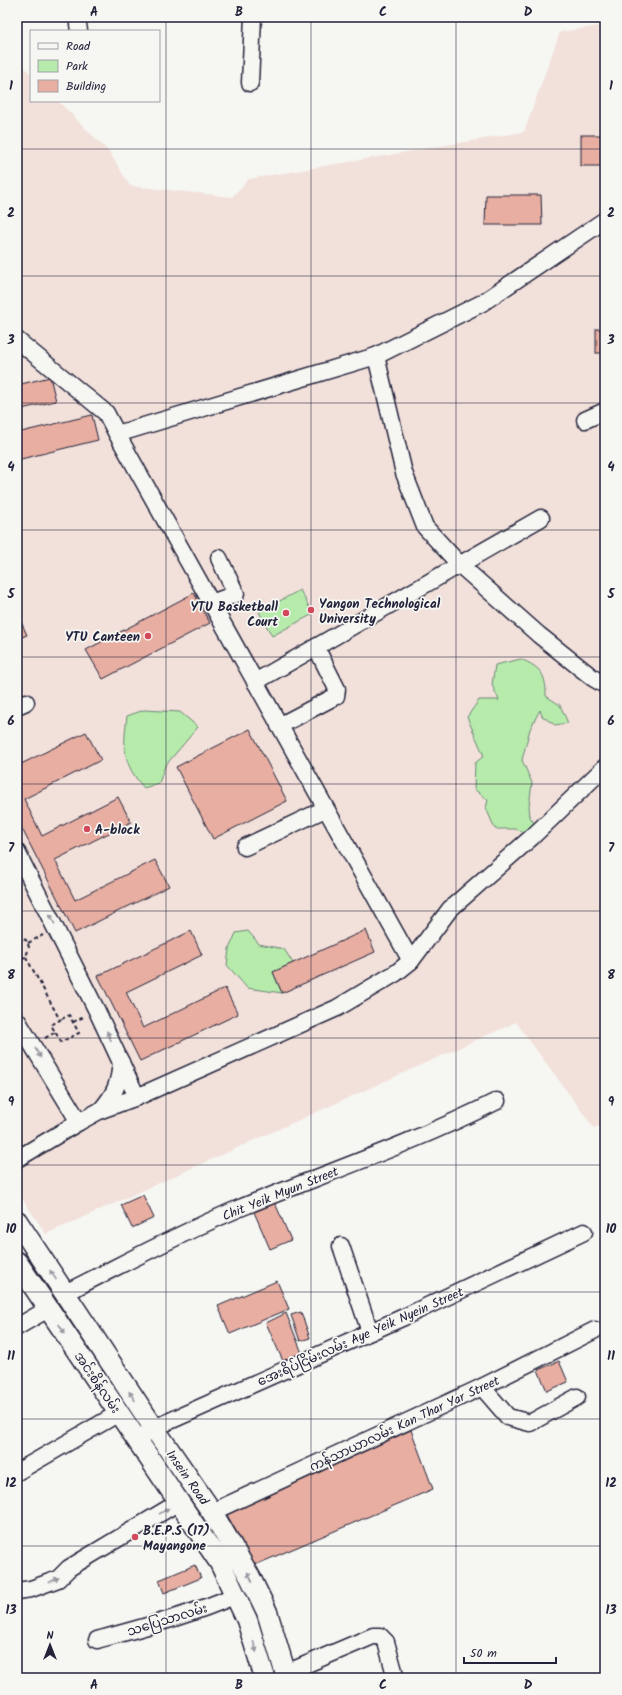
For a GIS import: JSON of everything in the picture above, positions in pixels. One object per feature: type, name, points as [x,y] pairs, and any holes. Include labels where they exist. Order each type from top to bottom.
[{"type":"main road","name":"အင်းစိန်လမ်း","points":[[17,1221],[154,1428]]},
{"type":"main road","name":"အင်းစိန်လမ်း","points":[[17,1262],[179,1502]]},
{"type":"main road","name":"Insein Road","points":[[154,1428],[212,1512],[250,1577],[267,1612]]},
{"type":"main road","name":"Insein Road","points":[[179,1502],[220,1563],[236,1595],[247,1620],[265,1678]]},
{"type":"main road","points":[[247,1620],[267,1612],[286,1675]]},
{"type":"street","points":[[77,17],[79,30]]},
{"type":"street","points":[[250,83],[253,17]]},
{"type":"street","points":[[116,434],[376,356],[482,303],[605,220]]},
{"type":"street","points":[[17,340],[106,413],[116,434],[411,961]]},
{"type":"street","points":[[376,356],[404,473],[425,528],[460,565],[539,635],[593,678],[605,685]]},
{"type":"street","points":[[585,420],[605,411]]},
{"type":"street","points":[[255,682],[541,518]]},
{"type":"street","points":[[211,603],[236,594],[219,558]]},
{"type":"street","points":[[280,726],[336,696],[337,689],[316,647]]},
{"type":"street","points":[[17,1159],[101,1110],[136,1097],[337,1008],[396,973],[411,961],[450,908],[532,837],[605,767]]},
{"type":"street","points":[[244,847],[325,809]]},
{"type":"street","points":[[17,852],[74,963],[136,1097]]},
{"type":"street","points":[[17,1020],[79,1122]]},
{"type":"street","points":[[101,1110],[112,1097],[120,1079],[121,1062]]},
{"type":"street","name":"Chit Yeik Myun Street","points":[[65,1293],[239,1209],[395,1148],[455,1122],[497,1101]]},
{"type":"street","name":"အေးရိပ်ငြိမ်းလမ်း Aye Yeik Nyein Street","points":[[137,1440],[154,1428],[370,1332],[584,1232]]},
{"type":"street","points":[[341,1246],[370,1332]]},
{"type":"street","points":[[17,1327],[48,1309]]},
{"type":"street","name":"ကန်သာယာလမ်း Kan Thar Yar Street","points":[[212,1512],[482,1387],[595,1330]]},
{"type":"street","points":[[482,1387],[508,1418],[530,1423],[577,1397]]},
{"type":"street","points":[[17,1472],[119,1413]]},
{"type":"street","points":[[17,1591],[31,1589],[58,1579],[69,1568],[179,1502]]},
{"type":"street","name":"သပြေသာလမ်း","points":[[97,1640],[178,1617],[216,1604],[236,1595]]},
{"type":"street","points":[[286,1675],[372,1636],[380,1636],[386,1642],[396,1678]]},
{"type":"path","points":[[17,937],[24,938],[28,943],[29,950],[26,957]]},
{"type":"path","points":[[17,959],[26,957]]},
{"type":"path","points":[[26,957],[60,1020]]},
{"type":"path","points":[[69,1015],[79,1032],[61,1042],[51,1025],[60,1020],[69,1015]]},
{"type":"shaded area","name":"Yangon Technological University","points":[[605,25],[605,1124],[594,1128],[516,1022],[46,1234],[17,1191],[17,60],[30,73],[30,102],[59,102],[110,153],[130,186],[232,197],[249,179],[524,132],[560,32]]},
{"type":"green space","name":"YTU Basketball Court","points":[[300,590],[313,614],[272,636],[259,612]]},
{"type":"green space","points":[[521,659],[533,665],[541,673],[545,682],[546,696],[560,705],[568,723],[555,725],[542,716],[540,710],[530,729],[522,760],[532,783],[529,806],[530,817],[537,827],[530,834],[515,829],[495,829],[486,808],[488,800],[474,789],[475,763],[484,756],[467,717],[479,700],[499,700],[492,685],[495,665]]},
{"type":"green space","points":[[144,710],[180,712],[198,727],[165,766],[159,783],[144,788],[128,763],[125,737],[127,716]]},
{"type":"green space","points":[[248,931],[259,944],[284,949],[293,963],[273,972],[282,993],[247,988],[227,965],[229,949],[236,933]]},
{"type":"building","points":[[581,135],[605,135],[605,166],[581,166]]},
{"type":"building","points":[[486,195],[541,195],[542,225],[485,225]]},
{"type":"building","points":[[596,329],[605,329],[605,353],[596,353]]},
{"type":"building","points":[[50,377],[56,401],[17,410],[17,385]]},
{"type":"building","points":[[92,415],[98,440],[17,460],[17,433]]},
{"type":"building","name":"YTU Canteen","points":[[194,593],[210,623],[103,679],[86,650]]},
{"type":"building","points":[[17,613],[27,635],[17,639]]},
{"type":"building","points":[[250,729],[287,801],[213,839],[176,767]]},
{"type":"building","name":"A-block","points":[[86,732],[101,760],[24,799],[42,836],[118,797],[131,822],[55,860],[75,900],[155,860],[169,886],[75,933],[17,819],[17,766]]},
{"type":"building","points":[[605,805],[605,816],[600,810]]},
{"type":"building","points":[[366,930],[375,952],[282,993],[273,972]]},
{"type":"building","points":[[191,931],[202,955],[126,992],[143,1028],[225,988],[238,1014],[140,1061],[98,976]]},
{"type":"building","points":[[143,1195],[154,1218],[132,1228],[121,1205]]},
{"type":"building","points":[[275,1203],[291,1240],[270,1249],[254,1212]]},
{"type":"building","points":[[277,1281],[289,1309],[230,1334],[218,1306]]},
{"type":"building","points":[[301,1312],[310,1338],[300,1341],[291,1315]]},
{"type":"building","points":[[286,1313],[302,1353],[283,1361],[266,1323]]},
{"type":"building","points":[[559,1361],[568,1382],[547,1391],[538,1370]]},
{"type":"building","points":[[411,1430],[433,1489],[255,1565],[227,1515]]},
{"type":"building","points":[[195,1565],[201,1578],[164,1593],[159,1580]]},
{"type":"place","name":"Yangon Technological University","points":[[311,610]]},
{"type":"place","name":"YTU Basketball Court","points":[[286,613]]},
{"type":"place","name":"YTU Canteen","points":[[148,636]]},
{"type":"place","name":"A-block","points":[[87,829]]},
{"type":"place","name":"B.E.P.S (17) Mayangone","points":[[135,1537]]}]
